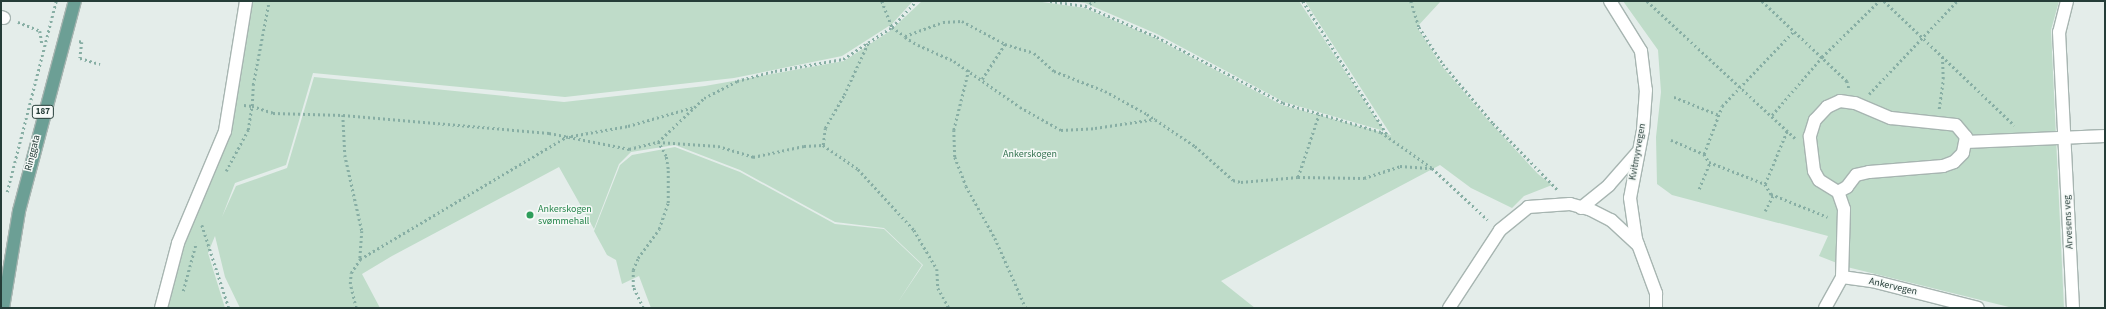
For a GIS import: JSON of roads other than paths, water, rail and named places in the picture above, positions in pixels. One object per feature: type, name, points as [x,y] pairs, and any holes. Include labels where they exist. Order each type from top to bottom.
[{"type":"main road","name":"Ringgata","points":[[3,308],[19,210],[75,1]]},
{"type":"street","points":[[161,308],[178,243],[225,131],[246,1]]},
{"type":"street","name":"Kvitmyrvegen","points":[[1610,1],[1641,51],[1646,90],[1630,198],[1638,245],[1656,293],[1656,308]]},
{"type":"street","name":"Arvesens veg","points":[[2067,1],[2059,32],[2073,308]]},
{"type":"street","points":[[1825,308],[1842,278],[1844,209],[1838,192],[1820,180],[1814,171],[1810,136],[1815,120],[1827,108],[1840,101],[1855,103],[1891,118],[1956,125],[1966,137],[1963,153],[1954,162],[1943,166],[1869,172],[1856,175],[1847,187],[1838,192]]},
{"type":"street","points":[[1966,142],[2064,136],[2105,136]]},
{"type":"street","points":[[1575,206],[1609,185],[1638,152]]},
{"type":"street","points":[[1449,308],[1500,230],[1528,207],[1575,206],[1589,209],[1611,220],[1638,245]]},
{"type":"street","name":"Ankervegen","points":[[1842,278],[1872,281],[1978,308]]},
{"type":"place","name":"Ankerskogen svømmehall","points":[[530,215]]},
{"type":"park label","name":"Ankerskogen","points":[[1030,155]]}]
